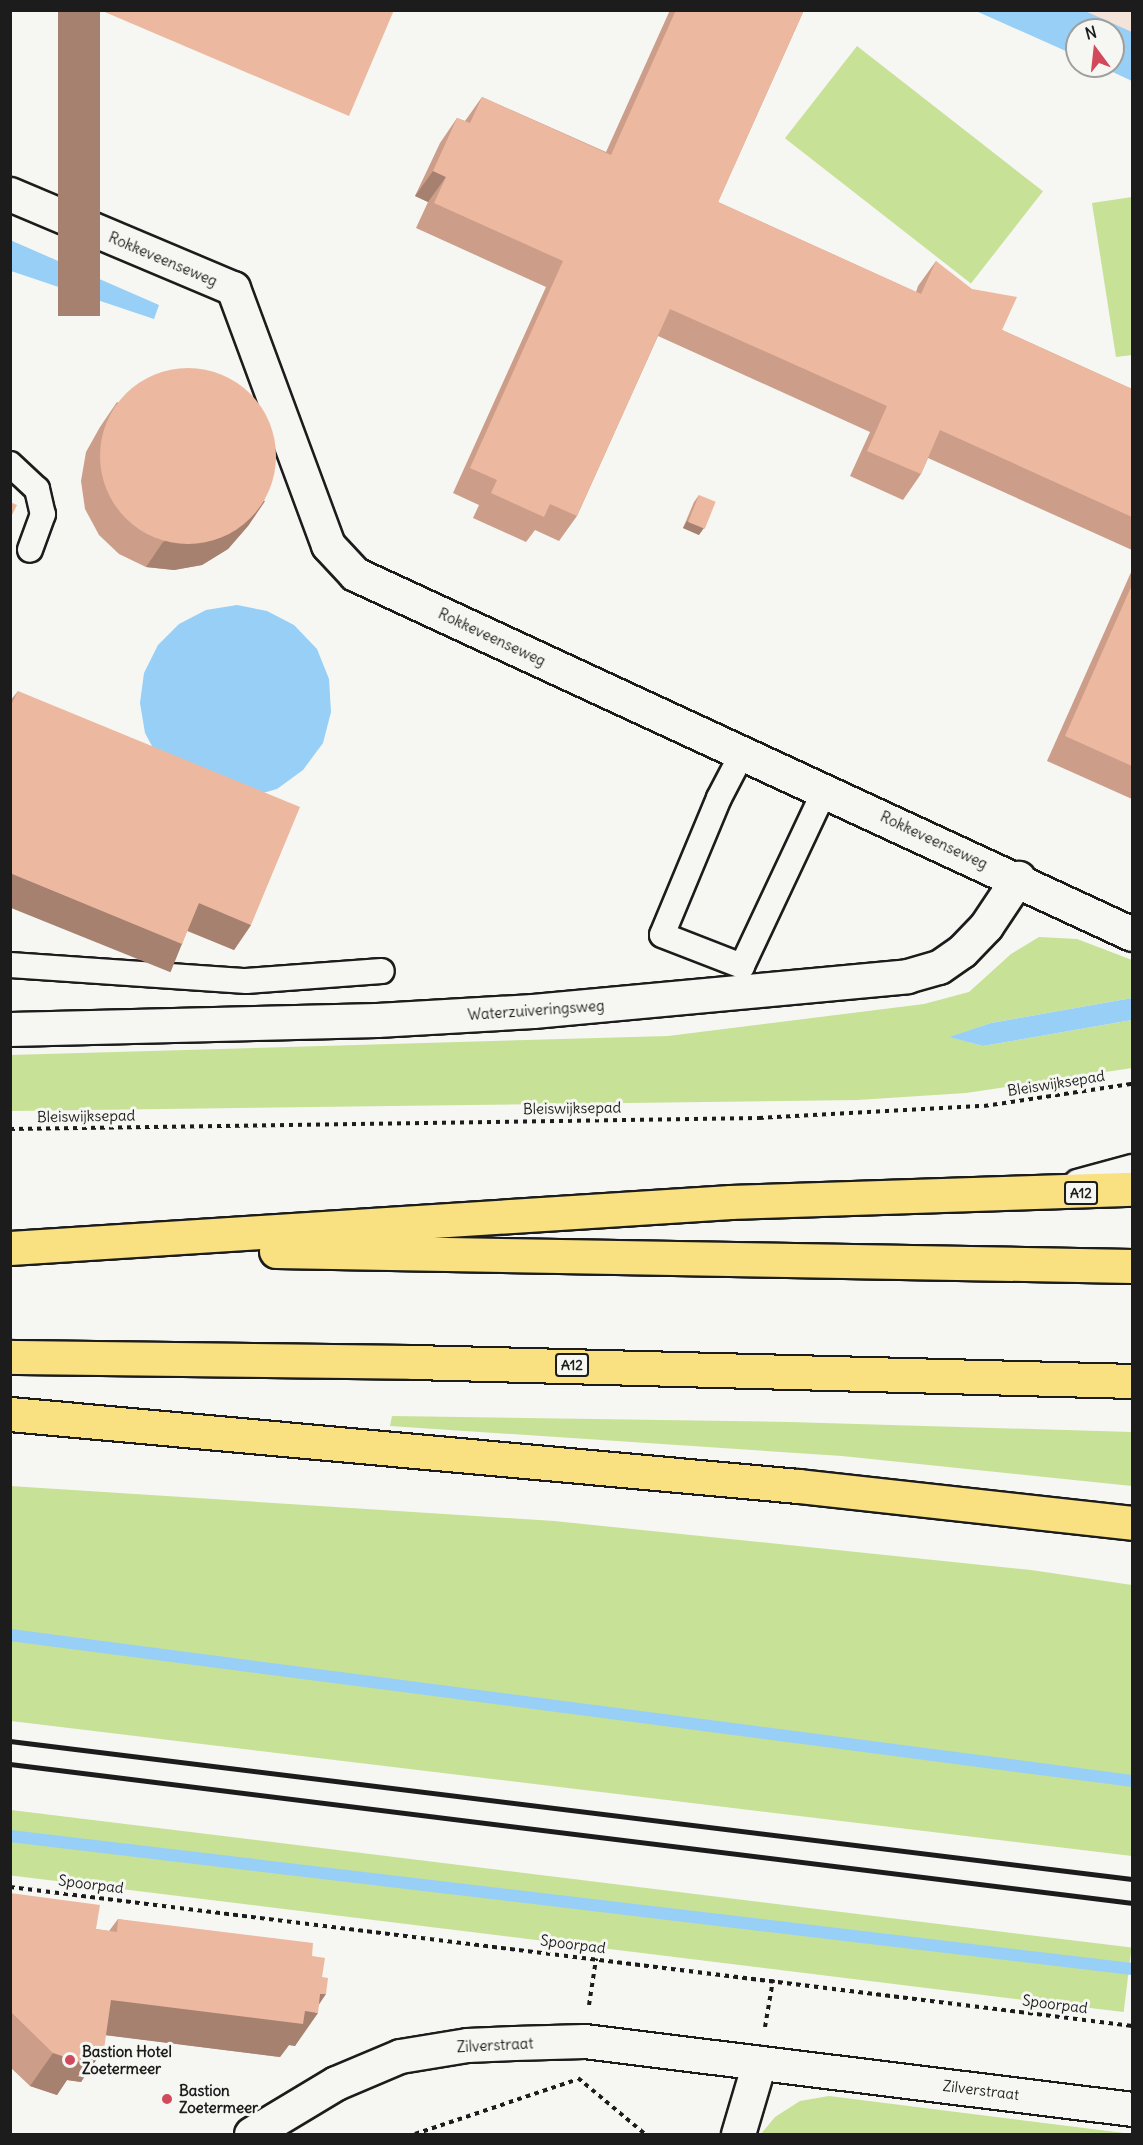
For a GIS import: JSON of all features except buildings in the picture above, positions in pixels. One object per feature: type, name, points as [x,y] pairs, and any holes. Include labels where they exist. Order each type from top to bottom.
[{"type":"highway","name":"A12","points":[[10,1250],[731,1202],[1030,1195],[1132,1189]]},
{"type":"highway","name":"A12","points":[[10,1250],[547,1254],[1132,1266]]},
{"type":"highway","name":"A12","points":[[10,1357],[437,1362],[1132,1381]]},
{"type":"highway","points":[[10,1414],[786,1485],[1132,1523]]},
{"type":"street","name":"Rokkeveenseweg","points":[[10,194],[232,288],[328,546],[355,574],[1018,878],[1132,934]]},
{"type":"street","name":"Waterzuiveringsweg","points":[[10,1029],[377,1020],[533,1011],[907,976],[939,967],[962,951],[986,926],[1018,878]]},
{"type":"street","name":"Zilverstraat","points":[[251,2134],[336,2083],[389,2061],[467,2045],[584,2041],[1132,2109]]},
{"type":"street","points":[[738,2134],[759,2063]]},
{"type":"lane","points":[[10,464],[37,489],[43,514],[30,550]]},
{"type":"lane","points":[[743,752],[719,798],[662,935],[742,966],[825,790]]},
{"type":"lane","points":[[10,965],[246,981],[382,971]]},
{"type":"lane","name":"A12","points":[[1030,1195],[1132,1167]]},
{"type":"path","name":"Bleiswijksepad","points":[[10,1129],[759,1118],[984,1106],[1132,1084]]},
{"type":"path","name":"Spoorpad","points":[[10,1887],[1132,2026]]},
{"type":"path","points":[[759,2063],[773,1980]]},
{"type":"path","points":[[415,2134],[578,2079]]},
{"type":"shaded area","points":[[1048,11],[1132,11],[1132,49],[1125,42],[1125,18],[1072,18]]},
{"type":"green space","points":[[857,46],[1043,191],[971,283],[785,138]]},
{"type":"green space","points":[[1132,197],[1132,355],[1116,357],[1092,203]]},
{"type":"green space","points":[[1039,937],[1077,939],[1132,960],[1132,998],[991,1023],[950,1037],[983,1046],[1132,1020],[1132,1068],[966,1093],[857,1100],[11,1111],[10,1055],[668,1036],[924,1004],[969,992],[1011,954]]},
{"type":"green space","points":[[392,1416],[789,1422],[1132,1432],[1132,1486],[842,1456],[390,1426]]},
{"type":"green space","points":[[10,1486],[554,1521],[1031,1570],[1132,1585],[1132,1856],[11,1721]]},
{"type":"green space","points":[[11,1810],[1132,1948],[1124,2012],[10,1875]]},
{"type":"green space","points":[[829,2096],[1132,2134],[761,2134],[775,2117],[800,2101]]},
{"type":"water","points":[[976,11],[1085,11],[1101,18],[1065,18],[1065,51]]},
{"type":"water","points":[[1125,29],[1132,32],[1132,81],[1125,78]]},
{"type":"water","points":[[10,240],[159,305],[154,319],[11,271]]},
{"type":"water","points":[[237,605],[267,611],[294,625],[317,649],[329,679],[331,712],[323,743],[303,770],[277,789],[245,798],[160,761],[145,733],[140,703],[144,673],[158,645],[179,624],[206,610]]},
{"type":"water","points":[[1132,998],[1132,1020],[983,1046],[949,1037],[991,1023]]},
{"type":"waterway","points":[[10,1635],[1132,1781]]},
{"type":"waterway","points":[[10,1836],[1132,1969]]},
{"type":"railway","points":[[10,1741],[1132,1879]]},
{"type":"railway","points":[[10,1764],[1132,1903]]},
{"type":"place","name":"Bastion Hotel Zoetermeer","points":[[70,2060]]},
{"type":"place","name":"Bastion Zoetermeer","points":[[167,2099]]}]
